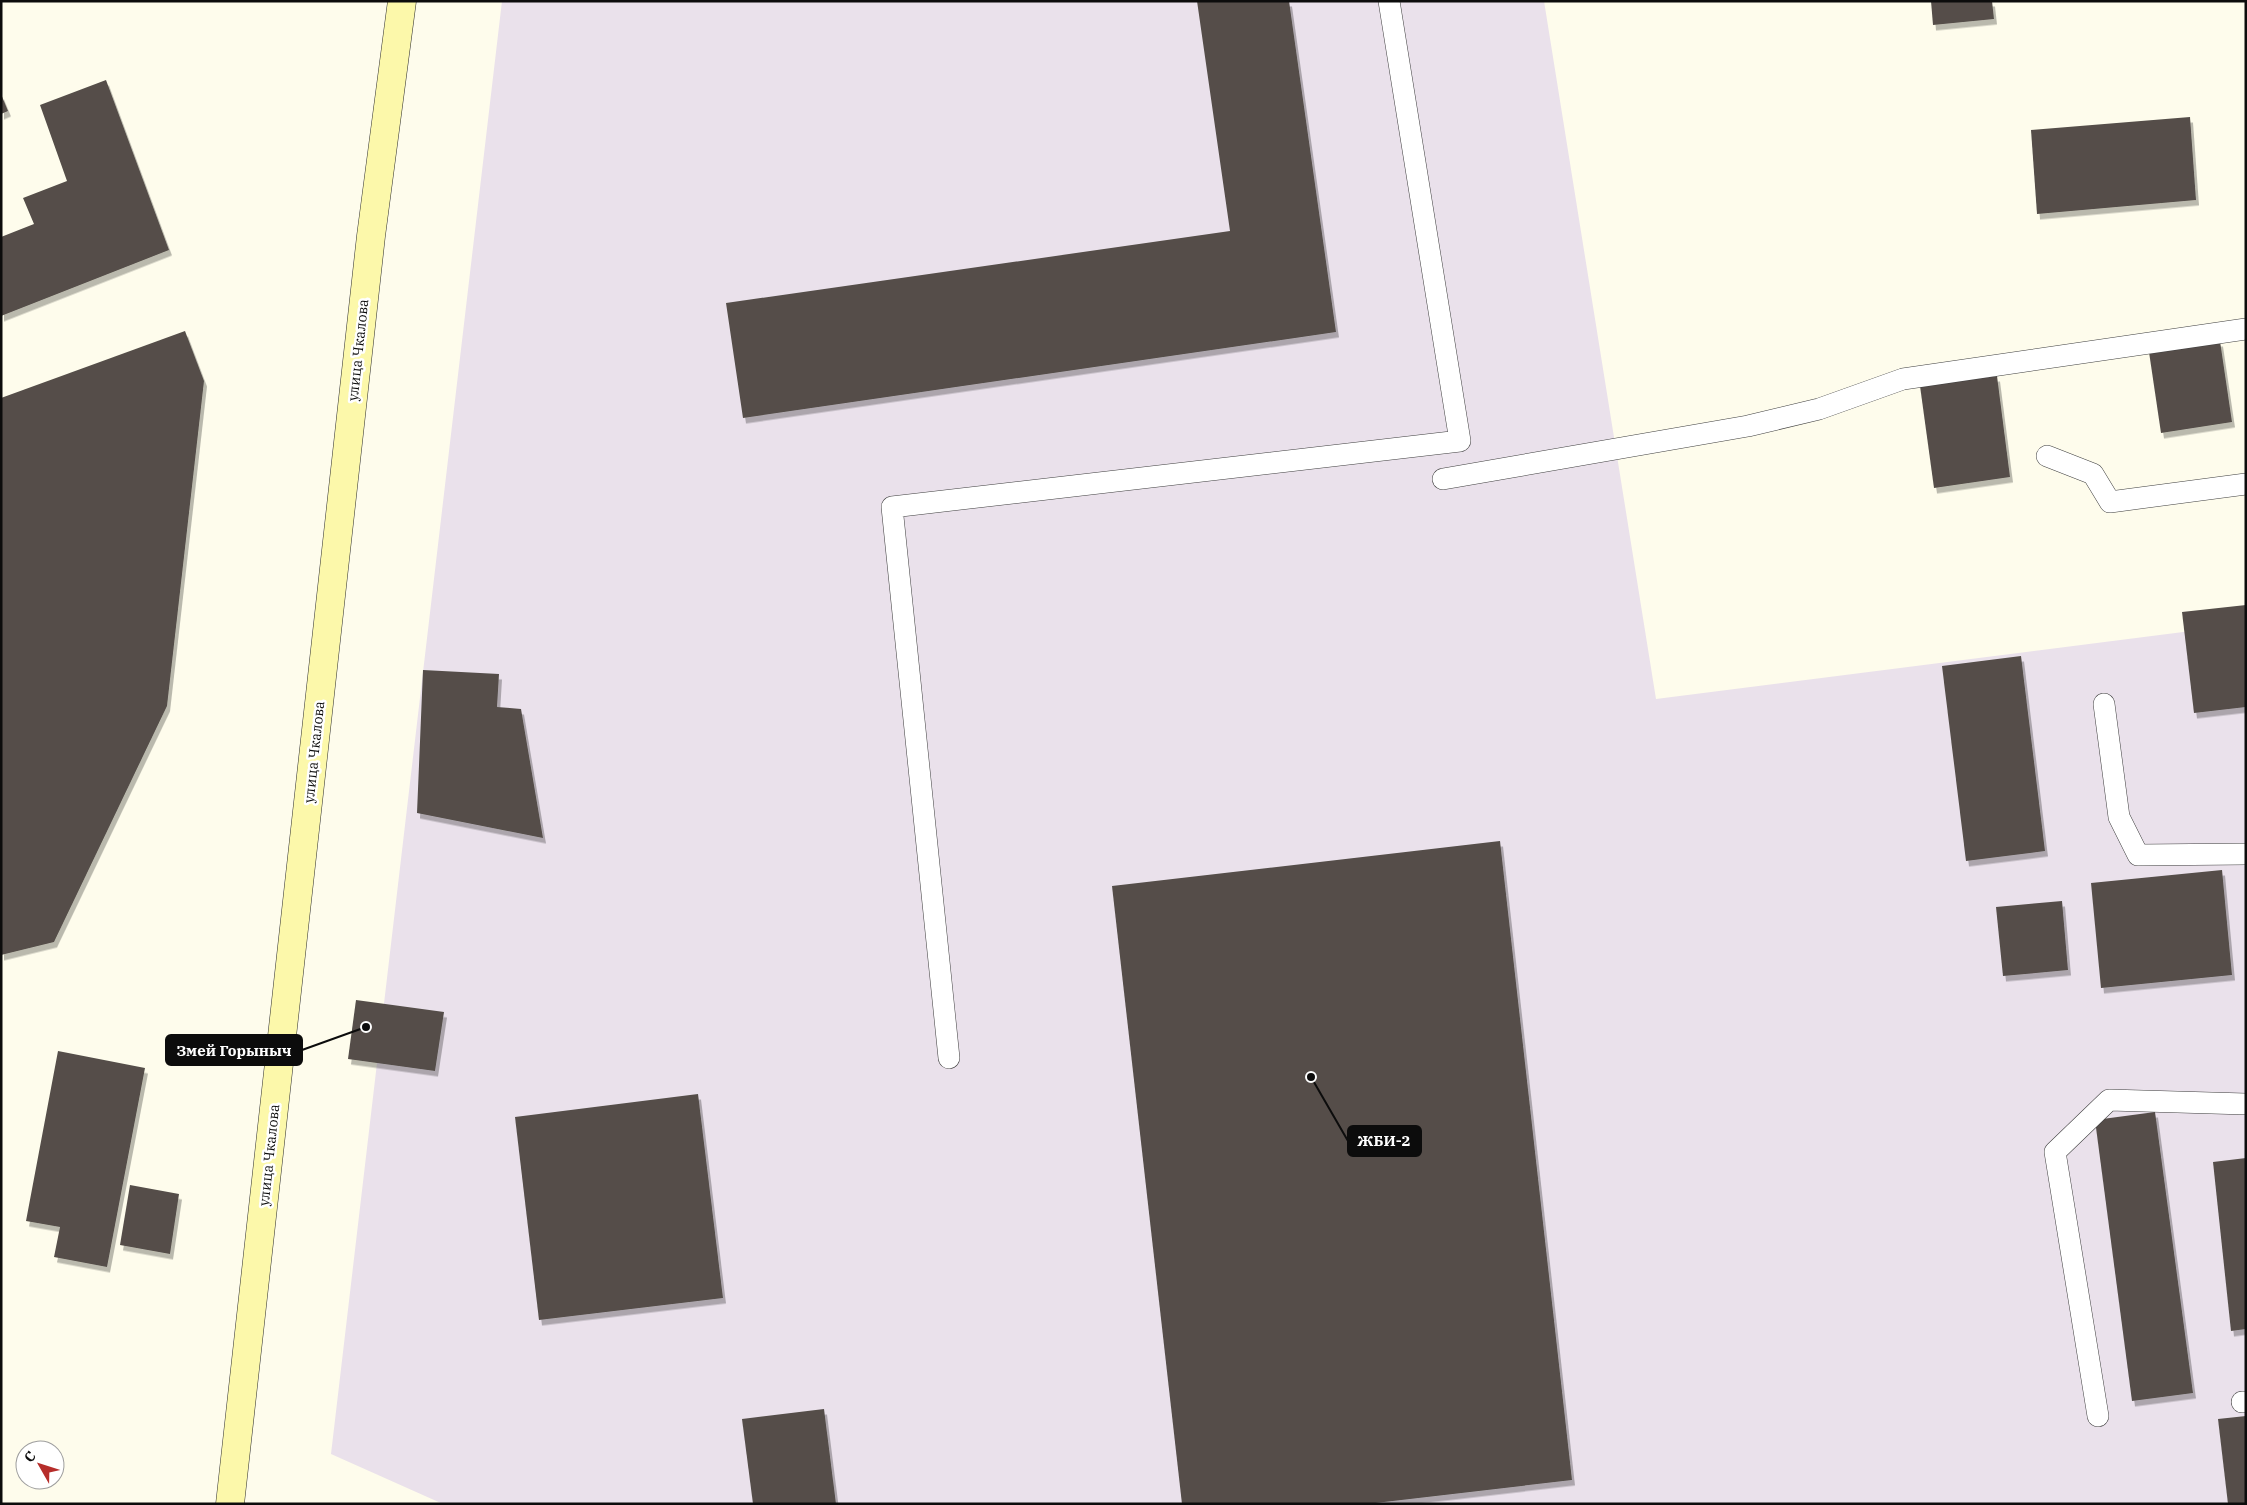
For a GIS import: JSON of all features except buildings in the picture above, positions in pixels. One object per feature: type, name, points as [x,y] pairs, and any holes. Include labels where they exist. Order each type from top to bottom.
[{"type":"street","name":"улица Чкалова","points":[[230,1504],[371,236],[402,1]]},
{"type":"lane","points":[[949,1058],[892,507],[1460,441],[1389,1]]},
{"type":"lane","points":[[1443,479],[1748,426],[1819,409],[1903,379],[2246,329]]},
{"type":"lane","points":[[2047,456],[2093,474],[2110,502],[2246,484]]},
{"type":"lane","points":[[2104,704],[2119,817],[2138,854],[2246,854]]},
{"type":"lane","points":[[2098,1416],[2055,1152],[2109,1100],[2246,1104]]},
{"type":"shaded area","points":[[502,1],[1544,1],[1656,699],[2246,624],[2246,1504],[443,1504],[331,1454]]},
{"type":"place","name":"Змей Горыныч","points":[[366,1027]]},
{"type":"place","name":"ЖБИ-2","points":[[1311,1077]]}]
